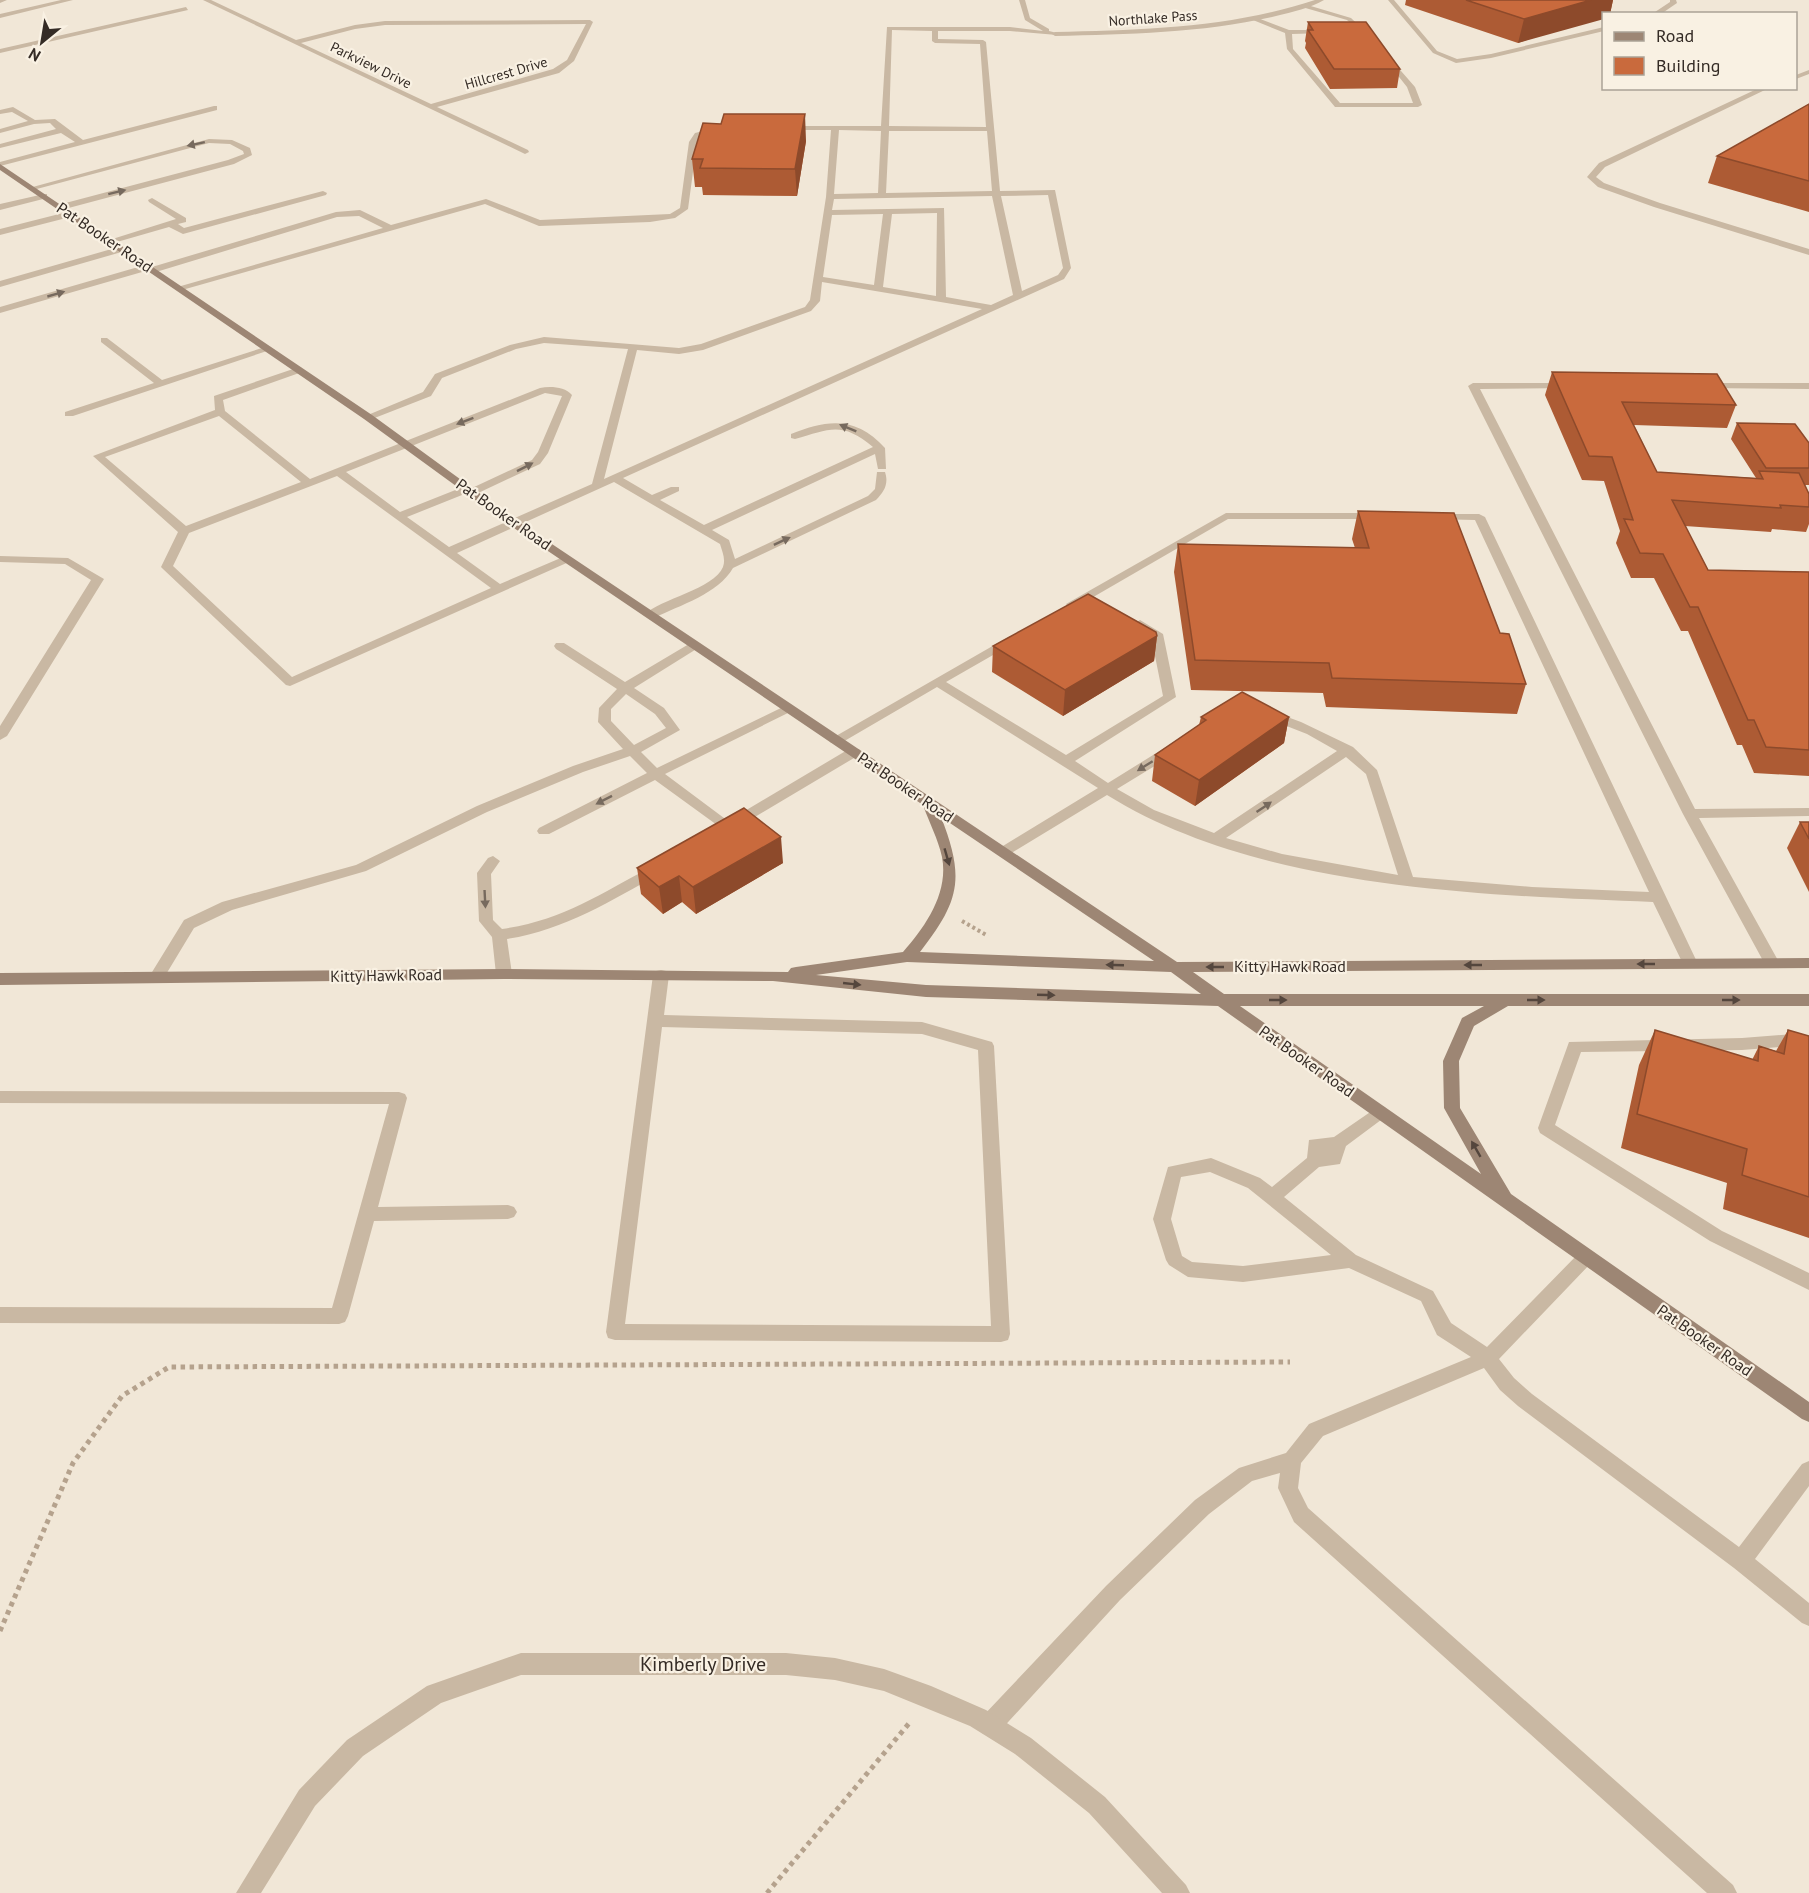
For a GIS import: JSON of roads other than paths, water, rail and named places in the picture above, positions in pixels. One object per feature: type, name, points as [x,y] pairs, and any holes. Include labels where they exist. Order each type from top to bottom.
[{"type":"main road","name":"Pat Booker Road","points":[[0,165],[368,417],[515,524],[1174,967],[1809,1413]]},
{"type":"main road","points":[[907,957],[920,943],[945,899],[951,865],[929,802]]},
{"type":"main road","name":"Kitty Hawk Road","points":[[773,976],[907,957],[1174,967],[1809,963]]},
{"type":"main road","name":"Kitty Hawk Road","points":[[0,979],[504,974],[773,976],[926,992],[1220,1000],[1809,1000]]},
{"type":"main road","points":[[1504,1199],[1452,1108],[1451,1061],[1468,1022],[1505,1000]]},
{"type":"street","points":[[0,16],[70,0]]},
{"type":"street","name":"Parkview Drive","points":[[206,0],[525,152]]},
{"type":"street","points":[[1022,0],[1027,20],[1055,34]]},
{"type":"street","name":"Northlake Pass","points":[[885,129],[889,28],[1010,29],[1055,34],[1185,28],[1255,19],[1321,0]]},
{"type":"street","points":[[1391,0],[1435,52],[1456,61],[1480,58],[1602,29]]},
{"type":"street","points":[[1658,12],[1674,3],[1673,0]]},
{"type":"street","points":[[1304,6],[1349,19],[1373,41]]},
{"type":"street","points":[[0,51],[186,9]]},
{"type":"street","points":[[1255,19],[1288,32],[1340,31]]},
{"type":"street","name":"Hillcrest Drive","points":[[296,42],[355,27],[386,23],[590,22],[570,62],[556,71],[430,107]]},
{"type":"street","points":[[934,29],[935,41],[983,42],[996,193],[1018,296]]},
{"type":"street","points":[[1351,30],[1361,30]]},
{"type":"street","points":[[1288,32],[1290,50],[1338,105],[1418,105],[1411,87],[1386,55]]},
{"type":"street","points":[[1762,90],[1602,165],[1591,177],[1601,185],[1657,205],[1809,252]]},
{"type":"street","points":[[0,165],[214,108]]},
{"type":"street","points":[[0,112],[13,109],[34,122]]},
{"type":"street","points":[[0,131],[34,122],[52,121],[81,142]]},
{"type":"street","points":[[368,417],[427,394],[438,376],[513,347],[544,340],[679,351],[703,347],[808,309],[815,301],[819,279],[830,197],[834,128]]},
{"type":"street","points":[[179,288],[486,201],[539,223],[672,216],[684,209],[693,142],[698,135],[716,129],[728,129]]},
{"type":"street","points":[[775,129],[991,129]]},
{"type":"street","points":[[882,195],[885,129]]},
{"type":"street","points":[[0,146],[62,130]]},
{"type":"street","points":[[33,188],[209,141],[232,142],[248,150],[248,155],[231,162],[61,207]]},
{"type":"street","points":[[448,552],[1061,278],[1067,268],[1052,192],[830,197]]},
{"type":"street","points":[[171,224],[183,231],[322,193]]},
{"type":"street","points":[[0,207],[44,196]]},
{"type":"street","points":[[110,241],[183,220],[152,200]]},
{"type":"street","points":[[828,213],[941,210],[941,299]]},
{"type":"street","points":[[878,288],[888,211]]},
{"type":"street","points":[[0,310],[336,215],[360,213],[390,228]]},
{"type":"street","points":[[0,232],[71,214]]},
{"type":"street","points":[[0,284],[122,249]]},
{"type":"street","points":[[819,279],[993,308]]},
{"type":"street","points":[[104,340],[161,384]]},
{"type":"street","points":[[597,486],[633,347]]},
{"type":"street","points":[[69,414],[268,349]]},
{"type":"street","points":[[299,370],[218,398],[220,412],[309,483]]},
{"type":"street","points":[[1581,386],[1473,386],[1690,814],[1772,964]]},
{"type":"street","points":[[1689,386],[1809,386]]},
{"type":"street","points":[[399,516],[470,490],[536,462],[543,453],[567,395],[563,392],[544,390],[184,531],[167,567],[290,682],[567,559]]},
{"type":"street","points":[[184,531],[98,456],[220,412]]},
{"type":"street","points":[[650,615],[718,580],[729,566],[872,498],[880,490],[882,470],[880,448],[867,436],[841,424],[814,428],[795,436]]},
{"type":"street","points":[[703,530],[880,448]]},
{"type":"street","points":[[338,471],[499,589]]},
{"type":"street","points":[[614,478],[725,542],[729,566]]},
{"type":"street","points":[[651,500],[675,489]]},
{"type":"street","points":[[1059,612],[1094,598],[1226,516],[1387,516]]},
{"type":"street","points":[[1422,517],[1479,517],[1690,964]]},
{"type":"street","points":[[0,560],[68,561],[98,579],[0,736]]},
{"type":"street","points":[[1066,761],[1170,697],[1157,634],[1128,617]]},
{"type":"street","points":[[836,740],[1018,635]]},
{"type":"street","points":[[694,645],[625,688],[605,708],[604,722],[656,774],[728,828]]},
{"type":"street","points":[[158,977],[189,924],[227,906],[361,868],[482,809],[578,769],[632,751],[673,730],[671,723],[662,713],[560,646]]},
{"type":"street","points":[[937,682],[1066,761],[1108,790],[1161,819],[1253,853],[1335,872],[1407,880],[1539,893],[1658,897]]},
{"type":"street","points":[[544,831],[790,709]]},
{"type":"street","points":[[1256,712],[1282,718],[1348,750],[1362,760],[1372,773],[1407,880]]},
{"type":"street","points":[[1003,852],[1061,814],[1108,790],[1185,741]]},
{"type":"street","points":[[1215,839],[1348,750]]},
{"type":"street","points":[[711,838],[854,752]]},
{"type":"street","points":[[1690,814],[1809,812]]},
{"type":"street","points":[[493,861],[484,873],[486,921],[499,935],[504,974]]},
{"type":"street","points":[[499,935],[533,930],[563,920],[667,863]]},
{"type":"street","points":[[655,1021],[922,1028],[986,1046],[1001,1334],[615,1332],[655,1021],[661,975]]},
{"type":"street","points":[[1809,1043],[1794,1040],[1575,1046],[1546,1128],[1716,1236],[1809,1282]]},
{"type":"street","points":[[0,1097],[399,1098],[339,1316],[0,1314]]},
{"type":"street","points":[[1272,1197],[1315,1161],[1334,1160],[1338,1143],[1379,1112]]},
{"type":"street","points":[[1350,1260],[1243,1274],[1188,1269],[1175,1260],[1162,1219],[1174,1172],[1211,1165],[1254,1183],[1350,1260],[1427,1296],[1444,1329],[1488,1358],[1507,1384],[1525,1400],[1741,1562],[1809,1616]]},
{"type":"street","points":[[368,1214],[508,1212]]},
{"type":"street","points":[[1586,1257],[1488,1358],[1316,1430],[1292,1460],[1288,1488],[1301,1515],[1725,1893]]},
{"type":"street","points":[[990,1725],[1113,1593],[1202,1508],[1246,1474],[1292,1460]]},
{"type":"street","points":[[1741,1562],[1809,1470]]},
{"type":"street","name":"Kimberly Drive","points":[[248,1893],[307,1798],[355,1748],[435,1694],[520,1664],[786,1664],[884,1680],[932,1697],[990,1725],[1023,1746],[1097,1805],[1178,1893]]}]
